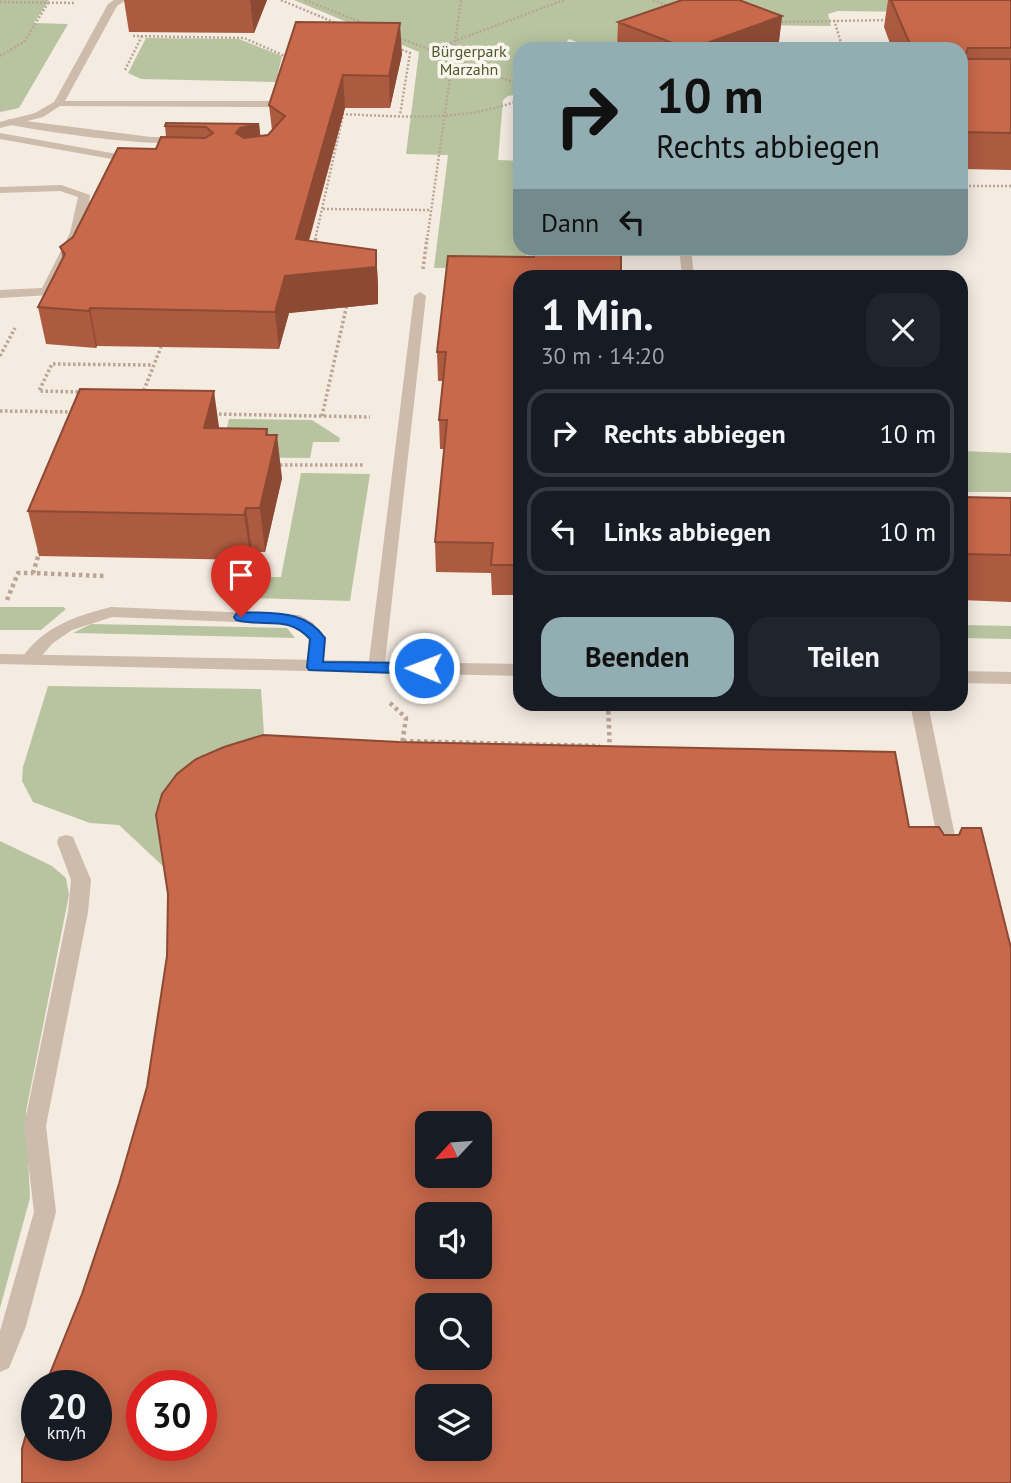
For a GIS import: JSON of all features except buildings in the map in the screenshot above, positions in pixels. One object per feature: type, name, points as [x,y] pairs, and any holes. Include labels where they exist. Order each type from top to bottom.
[{"type":"street","points":[[58,104],[113,4],[121,0]]},
{"type":"street","points":[[5,124],[39,115],[58,104],[273,104]]},
{"type":"street","points":[[5,124],[151,139],[199,141]]},
{"type":"street","points":[[0,136],[151,163]]},
{"type":"street","points":[[0,190],[61,188],[84,195],[84,208],[46,292],[0,293]]},
{"type":"street","points":[[376,668],[420,296]]},
{"type":"street","points":[[29,659],[47,639],[66,626],[111,612],[293,619],[306,626],[318,638],[315,667]]},
{"type":"street","points":[[0,659],[513,670]]},
{"type":"street","points":[[968,677],[1011,678]]},
{"type":"street","points":[[920,711],[947,841]]},
{"type":"street","points":[[0,1360],[14,1326],[46,1212],[35,1126],[78,912],[81,880],[66,842]]},
{"type":"path","points":[[281,0],[345,27]]},
{"type":"path","points":[[305,0],[368,25]]},
{"type":"path","points":[[420,296],[461,0]]},
{"type":"path","points":[[430,51],[564,0]]},
{"type":"path","points":[[653,0],[682,11]]},
{"type":"path","points":[[0,2],[49,2],[22,47],[0,56]]},
{"type":"path","points":[[659,10],[670,6]]},
{"type":"path","points":[[770,23],[834,19],[890,20]]},
{"type":"path","points":[[834,19],[842,42]]},
{"type":"path","points":[[393,35],[513,82]]},
{"type":"path","points":[[96,36],[244,38],[255,42],[287,55],[273,104]]},
{"type":"path","points":[[397,48],[410,53],[400,115]]},
{"type":"path","points":[[331,114],[457,117],[513,103]]},
{"type":"path","points":[[313,249],[344,115]]},
{"type":"path","points":[[968,186],[1011,186]]},
{"type":"path","points":[[323,209],[431,210]]},
{"type":"path","points":[[322,416],[349,295]]},
{"type":"path","points":[[0,356],[20,317]]},
{"type":"path","points":[[140,403],[161,347]]},
{"type":"path","points":[[91,392],[39,391],[51,365],[153,365]]},
{"type":"path","points":[[130,392],[143,393]]},
{"type":"path","points":[[1,410],[88,412]]},
{"type":"path","points":[[201,414],[405,418]]},
{"type":"path","points":[[263,465],[400,465]]},
{"type":"path","points":[[33,573],[42,540]]},
{"type":"path","points":[[6,600],[18,573],[108,575]]},
{"type":"path","points":[[376,668],[375,688],[406,718],[400,755]]},
{"type":"path","points":[[608,711],[610,759]]},
{"type":"path","points":[[403,741],[623,747]]},
{"type":"green space","points":[[0,0],[49,0],[34,23],[68,24],[19,108],[0,112]]},
{"type":"green space","name":"Bürgerpark Marzahn","points":[[294,0],[1011,0],[1011,13],[838,11],[828,14],[831,26],[739,25],[644,32],[615,42],[577,42],[569,39],[567,42],[513,42],[513,95],[503,100],[498,160],[513,161],[513,256],[526,256],[528,267],[434,268],[448,155],[406,154],[419,52]]},
{"type":"green space","points":[[146,38],[239,39],[282,56],[276,82],[141,79],[128,73]]},
{"type":"green space","points":[[229,419],[312,420],[340,438],[339,442],[313,442],[310,458],[220,457]]},
{"type":"green space","points":[[968,451],[1011,453],[1011,492],[968,492]]},
{"type":"green space","points":[[301,473],[370,474],[350,601],[255,598],[260,577],[281,577]]},
{"type":"green space","points":[[0,607],[66,609],[41,630],[0,630]]},
{"type":"green space","points":[[91,624],[287,628],[295,638],[73,633]]},
{"type":"green space","points":[[968,625],[1011,626],[1011,639],[968,638]]},
{"type":"green space","points":[[48,686],[261,689],[265,749],[167,870],[119,825],[90,823],[33,802],[22,781],[23,767]]},
{"type":"green space","points":[[0,841],[52,866],[66,878],[69,895],[26,1111],[30,1198],[0,1308]]},
{"type":"route","points":[[241,617],[293,619],[306,626],[318,638],[315,667],[424,668]]}]
